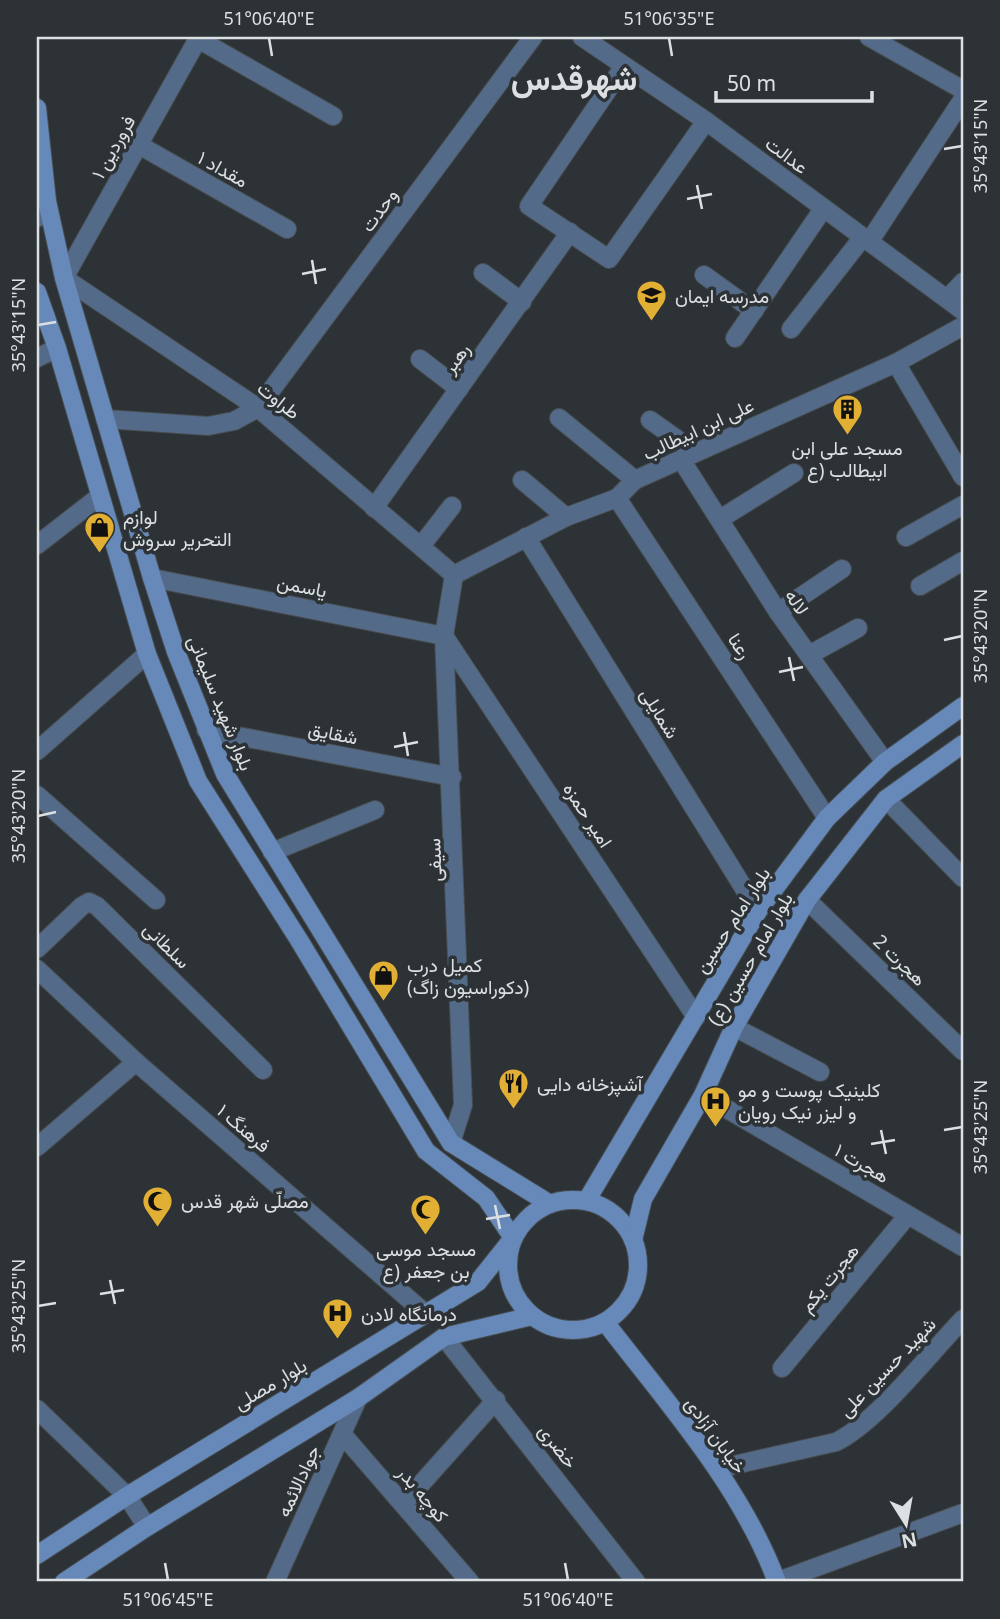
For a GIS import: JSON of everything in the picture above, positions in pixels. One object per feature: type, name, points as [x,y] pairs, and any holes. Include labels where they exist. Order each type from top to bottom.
[{"type":"main road","name":"بلوار شهید سلیمانی","points":[[37,108],[47,201],[64,278],[152,578],[206,730],[225,774],[451,1143],[550,1204]]},
{"type":"main road","points":[[37,292],[57,348],[148,653],[198,782],[306,951],[426,1151],[486,1198],[513,1238]]},
{"type":"main road","name":"بلوار امام حسین","points":[[587,1200],[758,911],[827,818],[886,762],[963,706]]},
{"type":"main road","name":"بلوار امام حسین (ع)","points":[[633,1240],[643,1199],[703,1095],[734,1027],[807,900],[886,799],[963,744]]},
{"type":"main road","points":[[587,1200],[609,1211],[625,1226],[633,1240],[638,1268],[634,1289],[622,1308],[605,1321],[587,1329],[568,1330],[549,1326],[532,1316],[517,1300],[509,1280],[507,1259],[513,1238],[535,1212],[550,1204],[587,1200]]},
{"type":"main road","name":"بلوار مصلی","points":[[37,1555],[127,1496],[478,1282],[513,1238]]},
{"type":"main road","points":[[76,1579],[147,1527],[358,1398],[444,1337],[532,1316]]},
{"type":"main road","name":"خیابان آزادی","points":[[605,1321],[716,1469],[764,1547],[776,1582]]},
{"type":"street","name":"وحدت","points":[[258,408],[533,37]]},
{"type":"street","name":"عدالت","points":[[582,37],[706,121],[963,311]]},
{"type":"street","points":[[869,37],[963,90]]},
{"type":"street","points":[[198,38],[333,116]]},
{"type":"street","name":"فروردین ۱","points":[[64,278],[198,38]]},
{"type":"street","points":[[624,66],[529,206],[608,259],[706,121]]},
{"type":"street","points":[[791,328],[866,239],[963,99]]},
{"type":"street","name":"مقداد ۱","points":[[138,145],[287,229]]},
{"type":"street","points":[[37,218],[47,201]]},
{"type":"street","points":[[735,338],[823,209]]},
{"type":"street","name":"رهبر","points":[[374,508],[570,232]]},
{"type":"street","points":[[483,273],[522,302]]},
{"type":"street","points":[[704,275],[754,311]]},
{"type":"street","name":"طراوت","points":[[64,278],[258,408],[454,575]]},
{"type":"street","points":[[948,298],[963,282]]},
{"type":"street","name":"علی ابن ابیطالب","points":[[454,575],[566,517],[617,498],[635,480],[896,363],[963,326]]},
{"type":"street","points":[[37,358],[57,348]]},
{"type":"street","points":[[420,359],[459,389]]},
{"type":"street","points":[[896,363],[963,477]]},
{"type":"street","points":[[105,419],[208,426],[234,421],[258,408]]},
{"type":"street","points":[[559,418],[635,480]]},
{"type":"street","points":[[650,420],[688,457]]},
{"type":"street","name":"لاله","points":[[688,457],[720,519],[778,612],[886,762]]},
{"type":"street","points":[[720,519],[794,473]]},
{"type":"street","points":[[522,480],[566,517]]},
{"type":"street","points":[[37,545],[100,496]]},
{"type":"street","name":"رعنا","points":[[617,498],[827,818]]},
{"type":"street","points":[[906,537],[963,505]]},
{"type":"street","points":[[421,546],[452,506]]},
{"type":"street","name":"شمایلی","points":[[526,537],[758,911]]},
{"type":"street","points":[[920,586],[963,561]]},
{"type":"street","points":[[778,612],[842,569]]},
{"type":"street","name":"سیفی","points":[[451,1143],[463,1105],[452,777],[444,636],[454,575]]},
{"type":"street","name":"یاسمن","points":[[152,578],[444,636]]},
{"type":"street","points":[[809,655],[858,628]]},
{"type":"street","name":"امیر حمزه","points":[[444,636],[696,1017]]},
{"type":"street","points":[[37,751],[148,653]]},
{"type":"street","name":"شقایق","points":[[206,730],[452,777]]},
{"type":"street","points":[[37,795],[156,900]]},
{"type":"street","points":[[886,799],[963,878]]},
{"type":"street","points":[[272,852],[375,810]]},
{"type":"street","name":"هجرت 2","points":[[807,900],[963,1051]]},
{"type":"street","name":"سلطانی","points":[[37,949],[82,906],[89,902],[97,906],[262,1070]]},
{"type":"street","name":"فرهنگ ۱","points":[[37,970],[136,1062],[426,1314]]},
{"type":"street","points":[[734,1027],[820,1072]]},
{"type":"street","points":[[37,1147],[136,1062]]},
{"type":"street","name":"هجرت ۱","points":[[703,1095],[963,1247]]},
{"type":"street","name":"هجرت یکم","points":[[782,1368],[908,1215]]},
{"type":"street","name":"شهید حسین علی","points":[[716,1469],[836,1442],[847,1437],[869,1419],[963,1319]]},
{"type":"street","name":"خضری","points":[[444,1337],[636,1582]]},
{"type":"street","name":"جوادالائمه","points":[[280,1579],[358,1398]]},
{"type":"street","points":[[404,1503],[496,1400]]},
{"type":"street","points":[[37,1409],[127,1496],[147,1527]]},
{"type":"street","name":"کوچه بدر","points":[[343,1435],[470,1582]]},
{"type":"street","points":[[776,1582],[963,1513]]},
{"type":"place","name":"مدرسه ایمان","points":[[652,323]]},
{"type":"place","name":"مسجد علی ابن ابیطالب (ع","points":[[847,436]]},
{"type":"place","name":"لوازم التحریر سروش","points":[[100,555]]},
{"type":"place","name":"کمیل درب (دکوراسیون زاگ)","points":[[384,1003]]},
{"type":"place","name":"آشپزخانه دایی","points":[[514,1111]]},
{"type":"place","name":"کلینیک پوست و مو و لیزر نیک رویان","points":[[715,1128]]},
{"type":"place","name":"مصلّی شهر قدس","points":[[158,1228]]},
{"type":"place","name":"مسجد موسی بن جعفر (ع","points":[[426,1237]]},
{"type":"place","name":"درمانگاه لادن","points":[[338,1341]]},
{"type":"district","name":"شهرقدس","points":[[574,77]]}]
